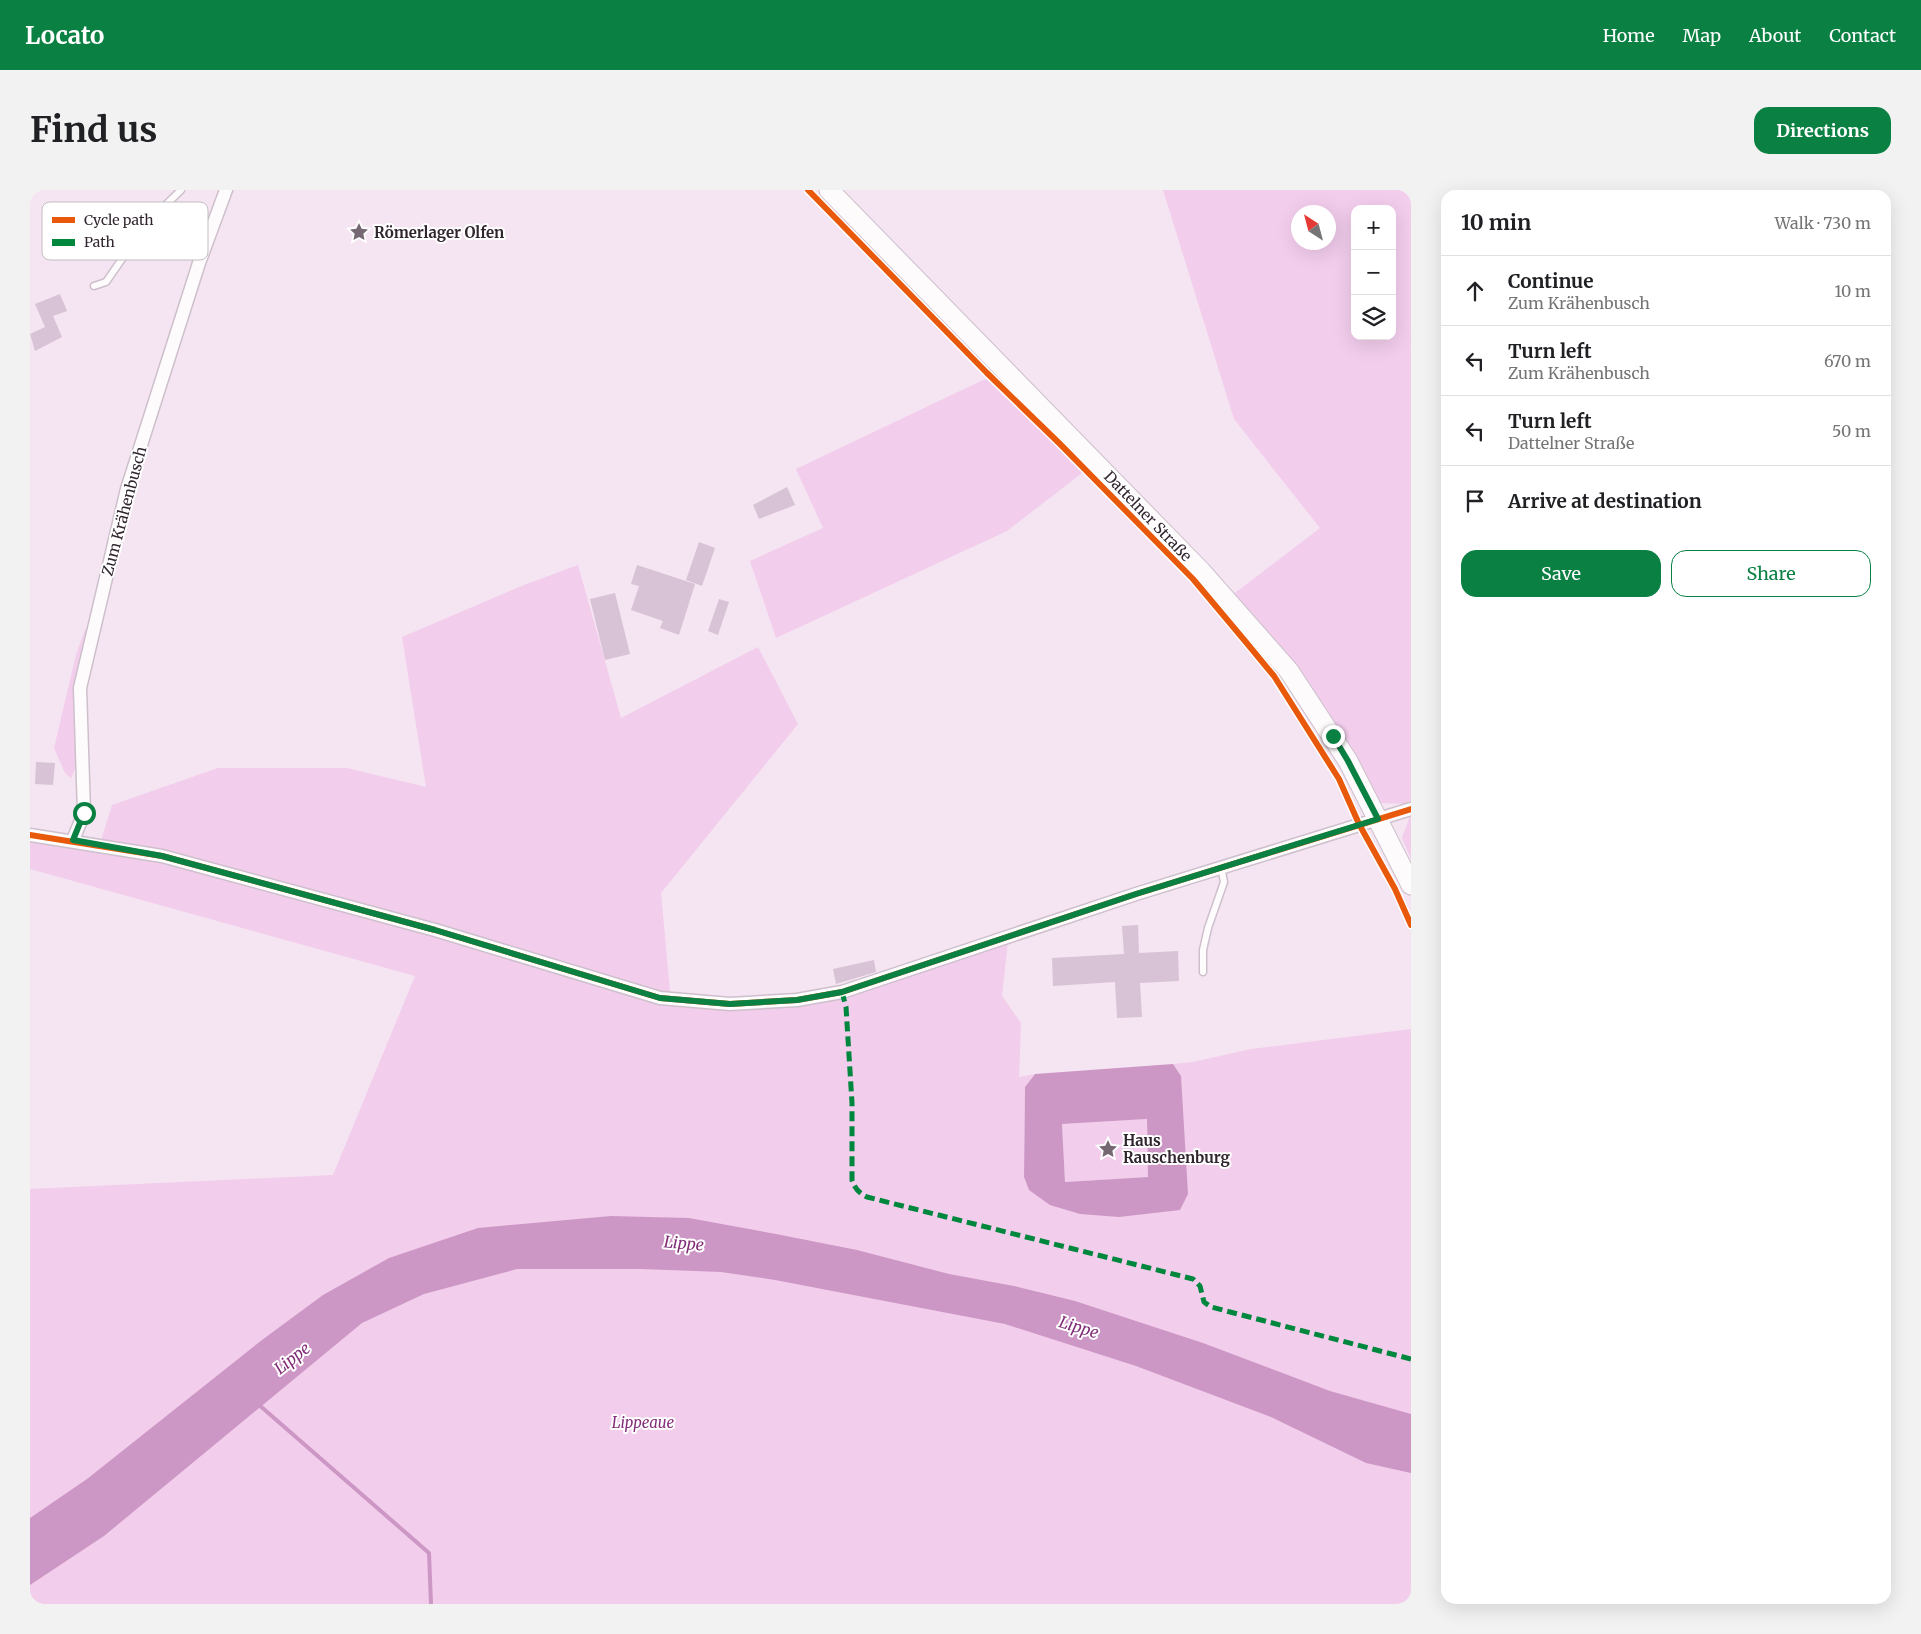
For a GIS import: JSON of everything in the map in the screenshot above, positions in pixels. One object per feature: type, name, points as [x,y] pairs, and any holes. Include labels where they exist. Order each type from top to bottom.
[{"type":"main road","name":"Dattelner Straße","points":[[829,190],[1208,578],[1289,671],[1348,761],[1411,885]]},
{"type":"street","name":"Zum Krähenbusch","points":[[208,239],[226,190]]},
{"type":"street","name":"Zum Krähenbusch","points":[[73,840],[84,813],[80,688],[84,669],[127,489],[200,260]]},
{"type":"street","points":[[30,835],[73,840],[162,856],[435,930],[660,998],[730,1004],[804,999],[842,992],[1222,867],[1411,809]]},
{"type":"lane","points":[[169,202],[181,190]]},
{"type":"lane","points":[[94,286],[106,282],[121,260]]},
{"type":"lane","points":[[1203,972],[1203,950],[1208,928],[1224,882],[1222,867]]},
{"type":"green space","points":[[1163,190],[1411,190],[1411,802],[1406,804],[1381,803],[1341,731],[1293,664],[1231,596],[1320,528],[1234,419]]},
{"type":"green space","points":[[990,379],[1082,473],[1007,531],[776,638],[750,561],[823,528],[796,469],[983,380]]},
{"type":"green space","name":"Lippeaue","points":[[578,565],[621,718],[758,647],[798,724],[661,893],[671,1002],[840,997],[841,999],[845,998],[845,995],[1008,941],[1002,996],[1021,1023],[1019,1077],[1035,1074],[1025,1087],[1024,1177],[1029,1190],[1180,1210],[1181,1076],[1173,1064],[1193,1062],[1251,1049],[1411,1029],[1411,1604],[30,1604],[30,1189],[333,1175],[415,976],[30,869],[30,837],[99,847],[112,805],[218,768],[347,768],[426,787],[402,637],[524,585]]},
{"type":"green space","points":[[92,625],[80,758],[71,778],[65,773],[54,748],[76,655],[85,630]]},
{"type":"green space","points":[[1411,816],[1411,859],[1402,838]]},
{"type":"green space","points":[[1147,1119],[1148,1177],[1065,1182],[1062,1124]]},
{"type":"water","points":[[1173,1064],[1181,1076],[1188,1194],[1180,1210],[1119,1217],[1080,1214],[1050,1205],[1029,1190],[1024,1177],[1025,1087],[1035,1074]],"holes":[[[1147,1119],[1148,1177],[1065,1182],[1062,1124]]]},
{"type":"water","name":"Lippe","points":[[611,1216],[689,1218],[857,1250],[949,1274],[1014,1286],[1075,1301],[1203,1343],[1330,1391],[1411,1414],[1411,1473],[1366,1463],[1271,1417],[1136,1366],[1005,1324],[775,1280],[721,1272],[641,1269],[517,1269],[424,1294],[362,1323],[104,1536],[30,1585],[30,1518],[87,1479],[262,1340],[323,1295],[389,1258],[478,1228]]},
{"type":"building","points":[[60,294],[67,311],[53,316],[62,337],[35,351],[30,334],[45,327],[35,304]]},
{"type":"building","points":[[787,487],[795,505],[759,519],[753,505]]},
{"type":"building","points":[[699,542],[715,548],[702,586],[686,580]]},
{"type":"building","points":[[637,565],[695,584],[679,635],[660,628],[663,621],[631,610],[639,586],[631,584]]},
{"type":"building","points":[[615,593],[630,654],[605,660],[590,599]]},
{"type":"building","points":[[719,599],[729,602],[718,635],[708,631]]},
{"type":"building","points":[[36,762],[55,763],[53,785],[35,784]]},
{"type":"building","points":[[1138,925],[1139,953],[1178,951],[1179,981],[1140,983],[1142,1017],[1117,1018],[1115,982],[1053,986],[1052,958],[1124,954],[1122,926]]},
{"type":"building","points":[[874,960],[876,972],[836,984],[833,969]]},
{"type":"waterway","points":[[258,1404],[429,1553],[431,1604]]},
{"type":"marked path","points":[[842,992],[846,1007],[852,1103],[852,1180],[862,1194],[867,1197],[1193,1279],[1200,1286],[1204,1302],[1211,1307],[1411,1359]]},
{"type":"cycle path","points":[[808,190],[987,373],[1193,579],[1274,676],[1339,779],[1359,824],[1395,889],[1411,925]]},
{"type":"cycle path","points":[[30,835],[162,856],[435,930],[660,998],[730,1004],[797,1000],[842,992],[1136,894],[1411,809]]},
{"type":"place","name":"Römerlager Olfen","points":[[359,232]]},
{"type":"place","name":"Haus Rauschenburg","points":[[1108,1149]]},
{"type":"route","points":[[84,813],[73,840],[162,856],[435,930],[660,998],[730,1004],[797,1000],[842,992],[1136,894],[1378,819],[1333,736]]}]
